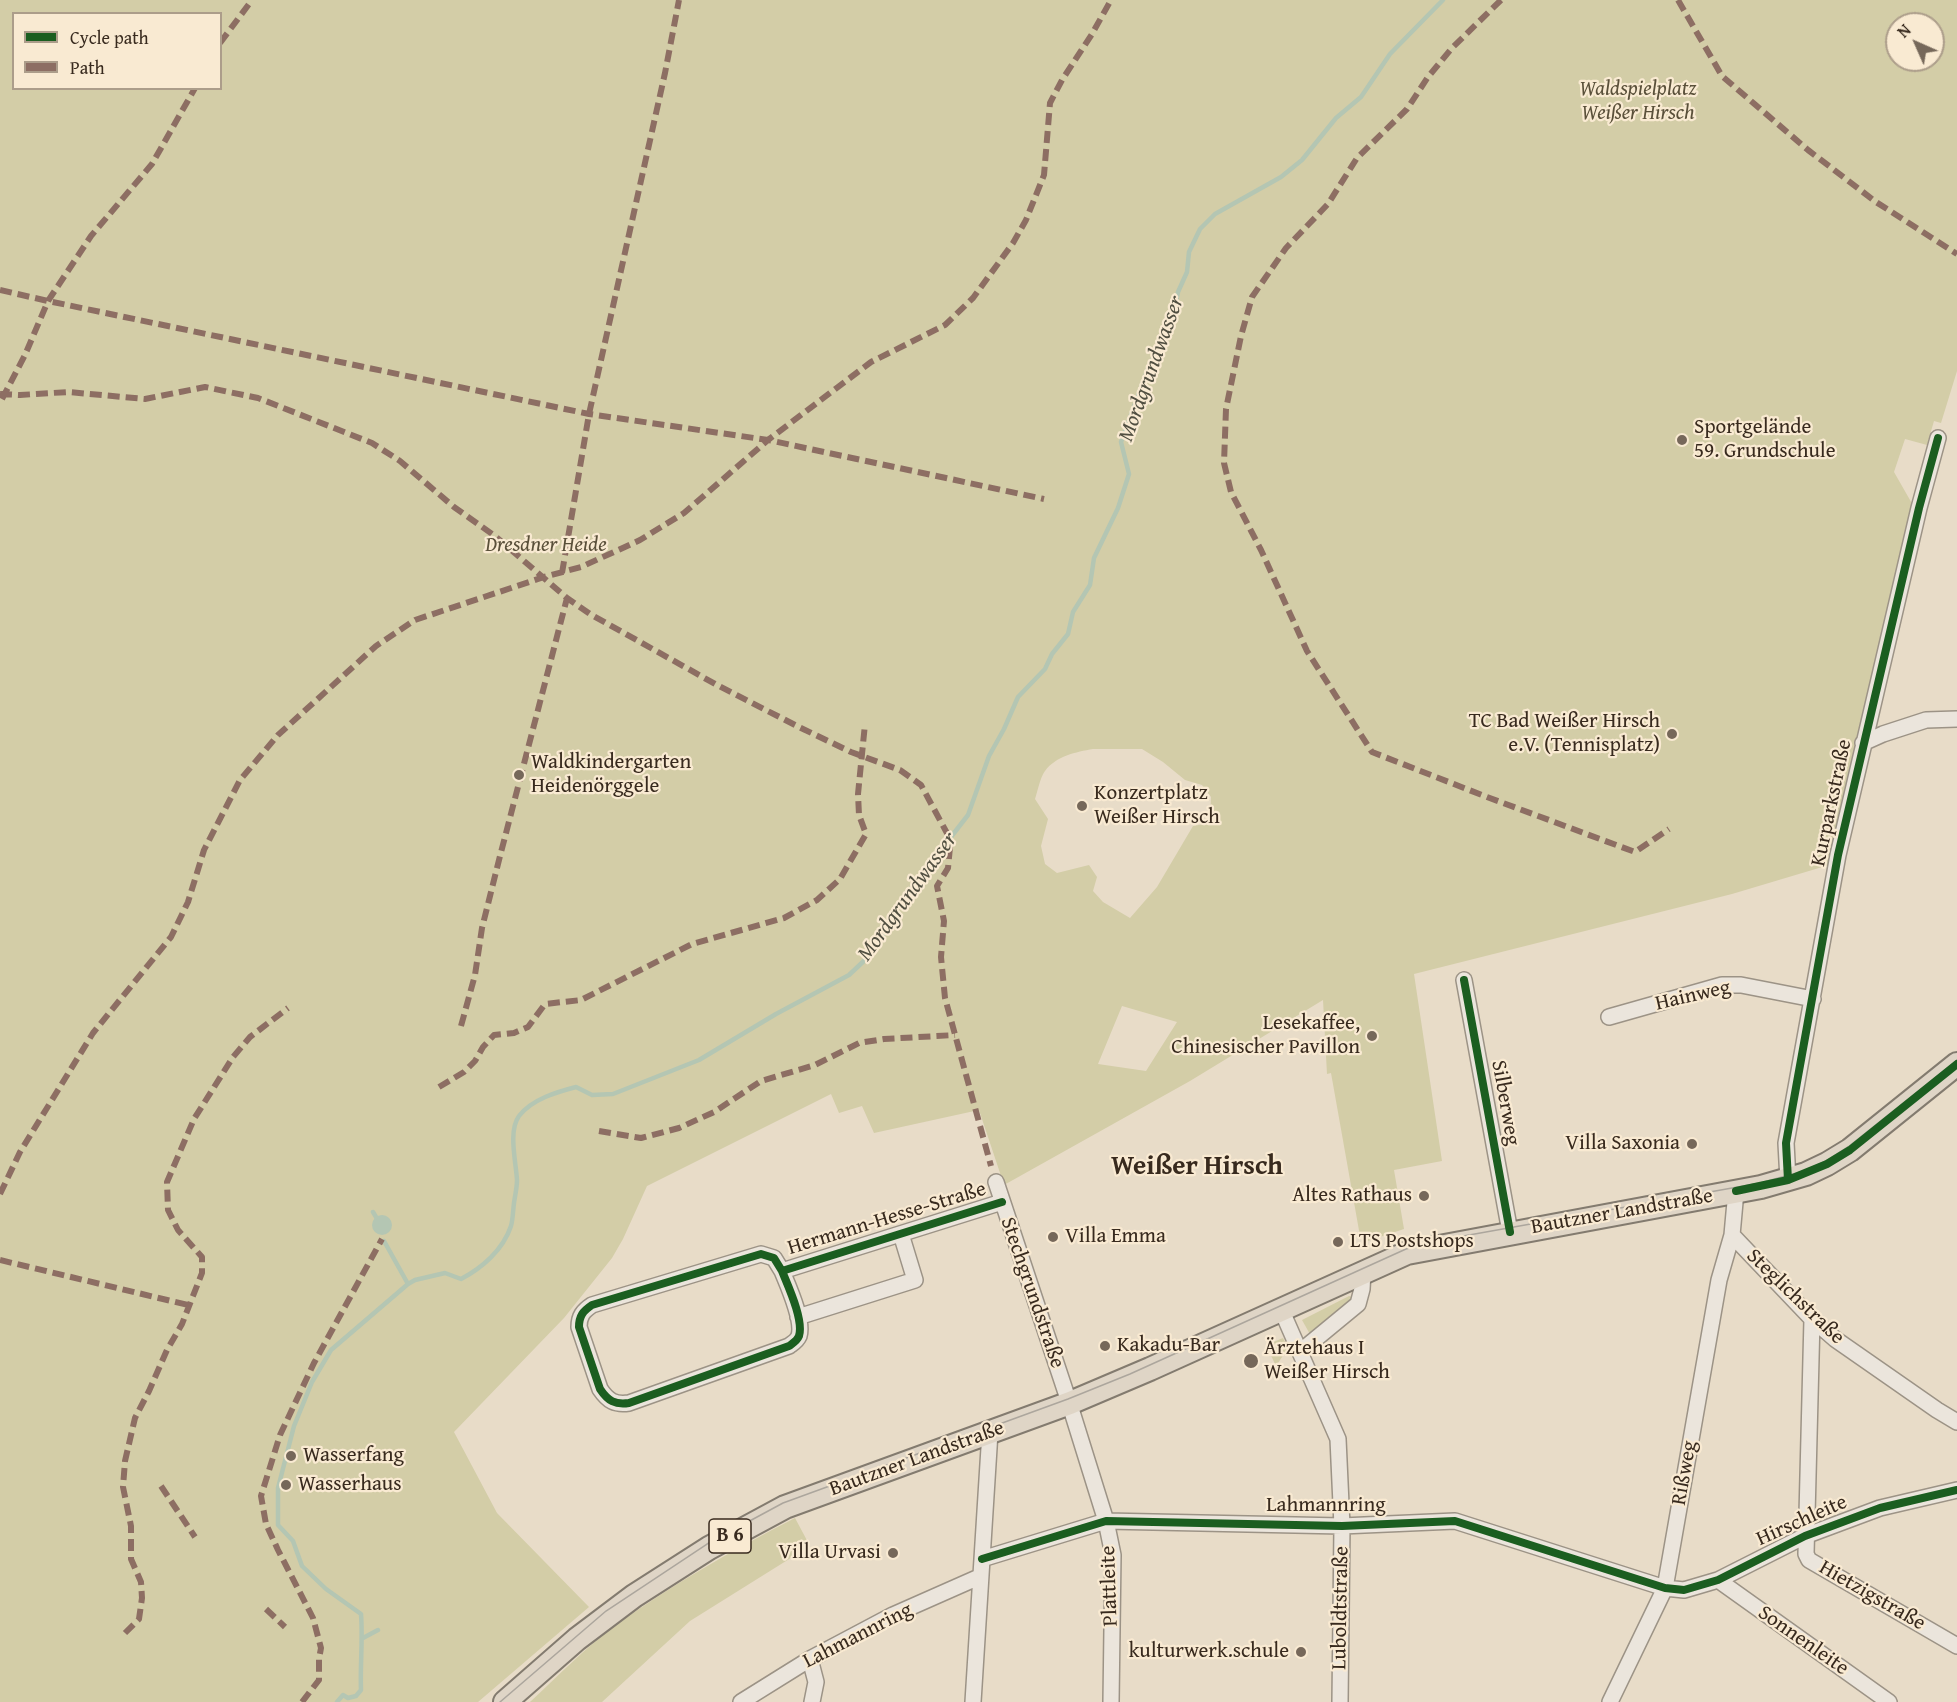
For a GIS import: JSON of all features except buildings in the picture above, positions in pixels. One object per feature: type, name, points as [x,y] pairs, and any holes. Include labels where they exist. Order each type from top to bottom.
[{"type":"main road","name":"Bautzner Landstraße","points":[[505,1702],[607,1615],[671,1572],[737,1532],[785,1508],[1070,1403],[1407,1253],[1788,1180],[1827,1164],[1850,1150],[1957,1064]]},
{"type":"street","name":"Kurparkstraße","points":[[1788,1180],[1786,1143],[1838,855],[1916,519],[1938,438]]},
{"type":"street","points":[[1863,743],[1926,720],[1957,719]]},
{"type":"street","name":"Silberweg","points":[[1464,980],[1510,1232]]},
{"type":"street","name":"Hainweg","points":[[1609,1017],[1722,985],[1741,986],[1813,999]]},
{"type":"street","name":"Stechgrundstraße","points":[[996,1182],[1070,1403]]},
{"type":"street","name":"Steglichstraße","points":[[1736,1191],[1732,1235],[1812,1319],[1836,1340],[1936,1410],[1957,1422]]},
{"type":"street","name":"Hermann-Hesse-Straße","points":[[782,1271],[1002,1202]]},
{"type":"street","name":"Hermann-Hesse-Straße","points":[[798,1317],[915,1280],[900,1234]]},
{"type":"street","name":"Rißweg","points":[[1610,1702],[1665,1588],[1719,1280],[1732,1235]]},
{"type":"street","name":"Hermann-Hesse-Straße","points":[[761,1254],[768,1255],[779,1263],[782,1271],[798,1317],[799,1336],[796,1342],[629,1403],[619,1404],[605,1397],[600,1389],[579,1327],[579,1318],[584,1310],[592,1305],[761,1254]]},
{"type":"street","points":[[1301,1351],[1358,1304],[1363,1272]]},
{"type":"street","name":"Luboldtstraße","points":[[1281,1309],[1338,1439],[1342,1527],[1340,1702]]},
{"type":"street","name":"Hietzigstraße","points":[[1812,1319],[1806,1554],[1809,1560],[1957,1646]]},
{"type":"street","name":"Plattleite","points":[[1070,1403],[1106,1521],[1113,1556],[1111,1702]]},
{"type":"street","points":[[973,1702],[990,1432]]},
{"type":"street","name":"Hirschleite","points":[[1665,1588],[1684,1590],[1718,1580],[1805,1536],[1880,1508],[1957,1490]]},
{"type":"street","name":"Lahmannring","points":[[982,1559],[1106,1521],[1342,1527],[1455,1521],[1665,1588]]},
{"type":"street","name":"Lahmannring","points":[[741,1702],[810,1659],[893,1615],[980,1577]]},
{"type":"street","name":"Sonnenleite","points":[[1718,1580],[1889,1702]]},
{"type":"street","points":[[810,1659],[816,1682],[812,1702]]},
{"type":"green space","name":"Dresdner Heide","points":[[0,0],[1957,0],[1957,371],[1941,423],[1934,421],[1927,445],[1905,439],[1894,472],[1914,507],[1829,865],[1732,894],[1414,974],[1442,1161],[1394,1170],[1404,1229],[1368,1241],[1360,1236],[1331,1073],[1327,1074],[1323,1000],[1190,1081],[1004,1185],[979,1110],[874,1133],[862,1106],[839,1113],[831,1094],[647,1186],[612,1258],[564,1318],[454,1432],[497,1513],[589,1607],[478,1702],[0,1702]],"holes":[[[1093,749],[1142,749],[1185,780],[1202,785],[1211,797],[1210,823],[1193,826],[1157,887],[1130,918],[1103,902],[1093,891],[1097,877],[1089,865],[1057,873],[1045,864],[1041,846],[1048,819],[1035,799],[1045,771],[1055,762],[1067,756]],[[1122,1006],[1177,1022],[1146,1071],[1098,1064]]]},
{"type":"green space","points":[[1349,1296],[1352,1300],[1311,1336],[1302,1320]]},
{"type":"green space","points":[[1283,1338],[1288,1348],[1276,1366],[1266,1345]]},
{"type":"green space","points":[[795,1518],[810,1546],[690,1621],[602,1702],[530,1702],[593,1643],[659,1595]]},
{"type":"shaded area","points":[[382,1215],[389,1218],[392,1225],[389,1232],[382,1235],[375,1232],[372,1225],[375,1218]]},
{"type":"waterway","name":"Mordgrundwasser","points":[[337,1702],[343,1695],[348,1698],[356,1696],[361,1690],[361,1614],[326,1589],[302,1566],[293,1541],[278,1525],[278,1488],[294,1426],[312,1382],[331,1350],[408,1284],[415,1280],[445,1273],[461,1279],[484,1264],[503,1243],[511,1226],[517,1180],[514,1130],[524,1110],[553,1094],[576,1087],[592,1095],[613,1094],[699,1060],[776,1014],[849,975],[866,959],[884,934],[892,913],[968,815],[989,756],[1018,697],[1045,669],[1052,654],[1068,634],[1073,612],[1090,585],[1094,558],[1118,508],[1129,474],[1121,442],[1147,371],[1174,312],[1178,292],[1187,272],[1189,252],[1200,229],[1215,214],[1281,177],[1302,160],[1336,118],[1361,97],[1390,54],[1443,0]]},
{"type":"waterway","points":[[373,1212],[376,1217]]},
{"type":"waterway","points":[[384,1241],[408,1284]]},
{"type":"waterway","points":[[363,1638],[378,1630]]},
{"type":"tram line","points":[[500,1702],[606,1611],[707,1544],[783,1503],[1068,1399],[1130,1374],[1406,1249],[1430,1242],[1760,1183],[1804,1171],[1848,1147],[1957,1060]]},
{"type":"marked path","points":[[222,40],[252,0]]},
{"type":"marked path","points":[[562,573],[589,414],[665,73],[679,0]]},
{"type":"marked path","points":[[0,1194],[20,1152],[93,1033],[171,937],[188,902],[204,850],[240,780],[278,735],[376,646],[415,620],[581,567],[640,540],[684,513],[768,440],[871,362],[945,325],[973,298],[1013,243],[1026,220],[1044,175],[1050,103],[1111,0]]},
{"type":"marked path","points":[[1501,0],[1452,48],[1428,77],[1407,109],[1357,158],[1328,204],[1286,248],[1252,297],[1241,336],[1226,409],[1224,463],[1231,492],[1261,550],[1307,651],[1372,752],[1635,852],[1669,829]]},
{"type":"marked path","points":[[1678,0],[1722,76],[1808,150],[1876,202],[1957,254]]},
{"type":"marked path","points":[[2,399],[25,355],[48,301],[91,236],[152,164],[194,90]]},
{"type":"marked path","points":[[0,290],[589,414],[768,440],[1044,499]]},
{"type":"marked path","points":[[0,394],[68,392],[145,399],[205,387],[258,398],[372,443],[400,461],[454,507],[495,536],[567,598],[590,614],[717,685],[799,727],[851,752],[900,770],[921,785],[948,835]]},
{"type":"marked path","points":[[461,1026],[475,975],[482,928],[567,598]]},
{"type":"marked path","points":[[439,1087],[464,1072],[494,1035],[514,1033],[528,1027],[545,1004],[581,1000],[692,944],[784,918],[817,900],[840,879],[866,834],[859,815],[858,794],[865,724]]},
{"type":"marked path","points":[[950,847],[948,868],[937,886],[944,921],[941,957],[945,998],[991,1166]]},
{"type":"marked path","points":[[125,1633],[139,1619],[142,1598],[141,1582],[131,1559],[131,1526],[123,1487],[125,1461],[135,1418],[182,1324],[202,1273],[202,1257],[178,1230],[168,1210],[167,1182],[194,1119],[233,1057],[250,1037],[288,1008]]},
{"type":"marked path","points":[[599,1131],[641,1138],[679,1128],[714,1112],[761,1081],[815,1065],[859,1043],[884,1039],[955,1035]]},
{"type":"marked path","points":[[302,1702],[319,1680],[321,1648],[313,1618],[266,1524],[261,1496],[280,1435],[314,1363],[382,1239]]},
{"type":"marked path","points":[[0,1260],[188,1305]]},
{"type":"marked path","points":[[161,1486],[195,1537]]},
{"type":"marked path","points":[[266,1609],[285,1627]]},
{"type":"cycle path","points":[[1788,1180],[1786,1143],[1838,855],[1919,508],[1938,438]]},
{"type":"cycle path","points":[[1464,980],[1510,1232]]},
{"type":"cycle path","points":[[1736,1191],[1788,1180],[1827,1164],[1850,1150],[1957,1064]]},
{"type":"cycle path","points":[[782,1271],[795,1303],[800,1329],[796,1341],[789,1346],[629,1403],[612,1401],[600,1389],[579,1327],[582,1314],[592,1305],[761,1254],[774,1258],[782,1271],[1002,1202]]},
{"type":"cycle path","points":[[982,1559],[1106,1521],[1342,1526],[1455,1521],[1665,1588],[1684,1590],[1718,1580],[1805,1536],[1880,1508],[1957,1490]]},
{"type":"place","name":"Sportgelände 59. Grundschule","points":[[1682,440]]},
{"type":"place","name":"TC Bad Weißer Hirsch e.V. (Tennisplatz)","points":[[1672,734]]},
{"type":"place","name":"Waldkindergarten Heidenörggele","points":[[519,775]]},
{"type":"place","name":"Konzertplatz Weißer Hirsch","points":[[1082,806]]},
{"type":"place","name":"Lesekaffee, Chinesischer Pavillon","points":[[1372,1036]]},
{"type":"place","name":"Villa Saxonia","points":[[1692,1144]]},
{"type":"place","name":"Altes Rathaus","points":[[1424,1196]]},
{"type":"place","name":"Villa Emma","points":[[1053,1237]]},
{"type":"place","name":"LTS Postshops","points":[[1338,1242]]},
{"type":"place","name":"Kakadu-Bar","points":[[1105,1346]]},
{"type":"place","name":"Ärztehaus I Weißer Hirsch","points":[[1251,1361]]},
{"type":"place","name":"Wasserfang","points":[[291,1456]]},
{"type":"place","name":"Wasserhaus","points":[[286,1485]]},
{"type":"place","name":"Villa Urvasi","points":[[893,1553]]},
{"type":"place","name":"kulturwerk.schule","points":[[1301,1652]]},
{"type":"district","name":"Weißer Hirsch","points":[[1197,1167]]},
{"type":"park label","name":"Waldspielplatz Weißer Hirsch","points":[[1638,102]]}]
